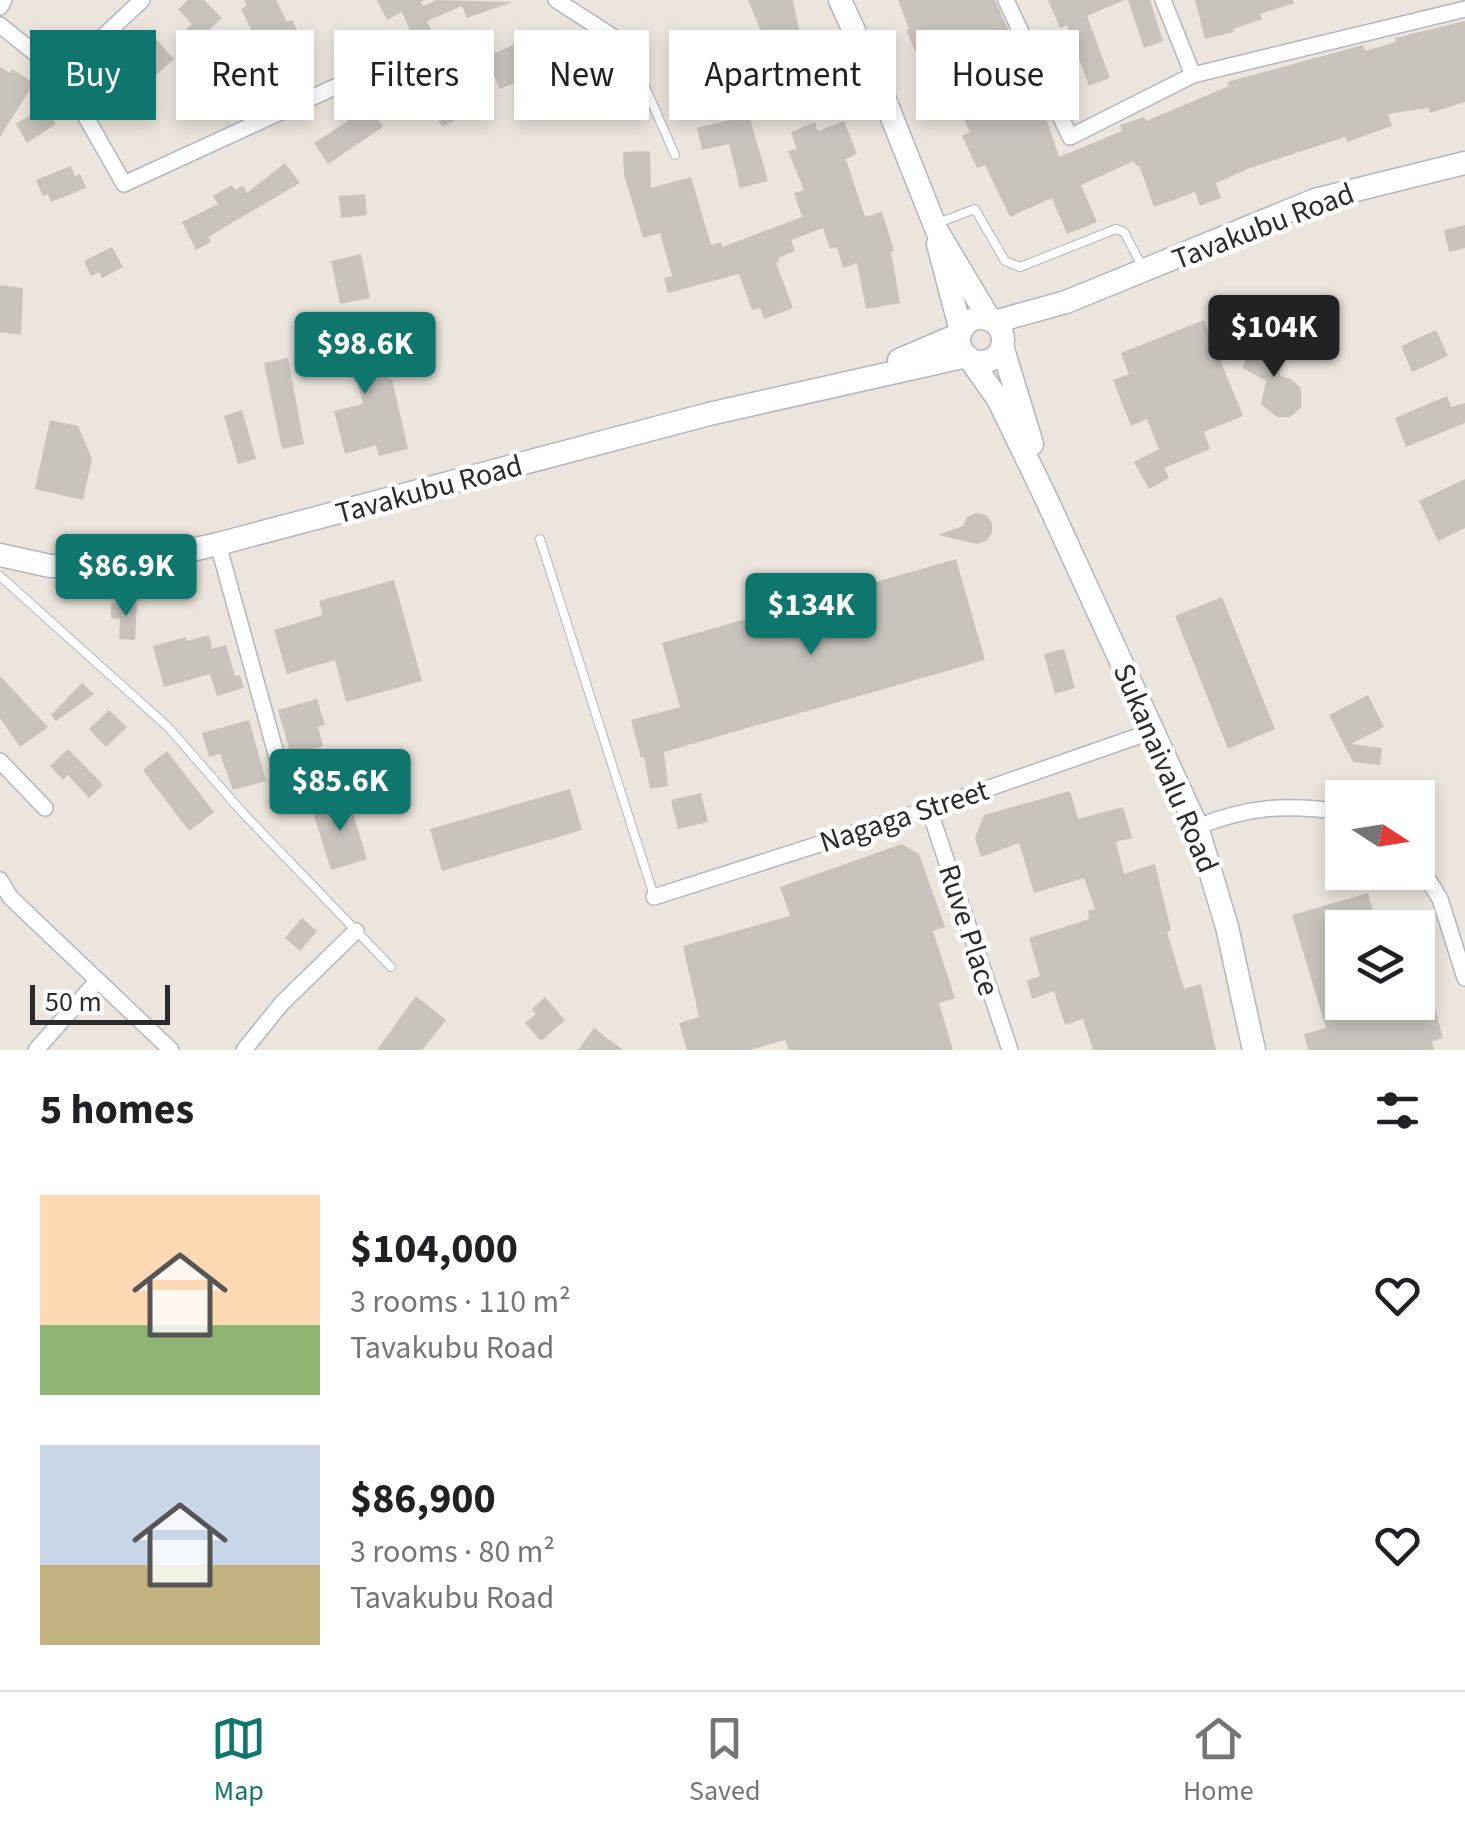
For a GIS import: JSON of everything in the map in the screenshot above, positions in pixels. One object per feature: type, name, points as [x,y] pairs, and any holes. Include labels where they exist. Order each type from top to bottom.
[{"type":"main road","name":"Sukanaivalu Road","points":[[840,0],[883,94],[935,228],[997,333],[1046,496]]},
{"type":"main road","name":"Tavakubu Road","points":[[997,333],[1315,200],[1465,163]]},
{"type":"main road","name":"Sukanaivalu Road","points":[[935,228],[964,345],[998,399],[1046,496],[1196,827],[1227,927],[1254,1050]]},
{"type":"main road","points":[[974,320],[997,333],[992,358],[976,361],[964,345],[974,320]]},
{"type":"main road","name":"Tavakubu Road","points":[[0,555],[50,566],[129,564],[855,380],[964,345]]},
{"type":"street","points":[[0,7],[4,0]]},
{"type":"street","points":[[110,30],[142,0]]},
{"type":"street","points":[[556,0],[603,30]]},
{"type":"street","points":[[1006,0],[1070,137],[1193,75],[1465,9]]},
{"type":"street","points":[[1163,0],[1193,75]]},
{"type":"street","points":[[0,24],[30,49]]},
{"type":"street","points":[[88,120],[124,184],[334,87]]},
{"type":"street","points":[[218,544],[280,768]]},
{"type":"street","name":"Nagaga Street","points":[[654,897],[929,809],[1152,731]]},
{"type":"street","points":[[0,761],[45,808]]},
{"type":"street","points":[[1196,827],[1232,813],[1281,805],[1325,810]]},
{"type":"street","name":"Ruve Place","points":[[929,809],[1010,1050]]},
{"type":"street","points":[[0,880],[5,903],[172,1050]]},
{"type":"street","points":[[1434,890],[1465,978]]},
{"type":"street","points":[[244,1050],[282,1003],[356,931]]},
{"type":"street","points":[[36,1050],[98,981]]},
{"type":"lane","points":[[649,97],[675,156]]},
{"type":"lane","points":[[935,228],[975,209],[1005,261],[1020,268],[1116,229],[1124,232],[1144,271]]},
{"type":"lane","points":[[540,539],[654,897]]},
{"type":"lane","points":[[0,576],[168,727],[243,813],[391,968]]},
{"type":"building","points":[[188,0],[204,0],[222,18],[209,30],[186,30],[192,24],[178,9]]},
{"type":"building","points":[[244,0],[276,0],[287,22],[292,20],[297,30],[251,30],[241,9],[247,6]]},
{"type":"building","points":[[377,0],[425,0],[421,2],[423,6],[436,0],[512,2],[467,18],[462,6],[427,21],[429,30],[410,30],[402,12],[387,20]]},
{"type":"building","points":[[748,0],[793,0],[799,30],[761,30]]},
{"type":"building","points":[[898,0],[995,0],[1009,30],[916,30],[916,53],[906,30],[909,29]]},
{"type":"building","points":[[1048,0],[1124,0],[1087,16],[1110,78],[1089,86],[1079,58],[1079,30],[1069,30],[1067,25],[1060,28]]},
{"type":"building","points":[[1128,0],[1150,0],[1163,41],[1144,48]]},
{"type":"building","points":[[1195,0],[1294,3],[1260,14],[1262,19],[1233,29],[1234,32],[1205,39]]},
{"type":"building","points":[[1465,21],[1465,102],[1430,113],[1428,108],[1388,114],[1392,126],[1250,168],[1216,183],[1221,198],[1200,206],[1195,192],[1154,207],[1134,161],[1081,185],[1097,222],[1067,234],[1052,198],[1010,217],[985,165],[977,168],[962,136],[970,132],[964,120],[1047,120],[1059,157],[1122,131],[1120,125],[1144,117],[1146,121],[1229,86],[1227,82],[1363,45],[1365,51],[1396,42],[1395,38]]},
{"type":"building","points":[[156,39],[174,59],[156,75]]},
{"type":"building","points":[[514,45],[514,83],[500,89],[494,75],[494,53]]},
{"type":"building","points":[[0,67],[10,73],[12,69],[30,80],[30,89],[0,137]]},
{"type":"building","points":[[30,115],[30,120],[54,120],[56,124],[27,143],[16,124]]},
{"type":"building","points":[[378,120],[383,127],[328,164],[314,143],[348,121]]},
{"type":"building","points":[[729,120],[750,120],[768,181],[740,188],[729,144],[702,150],[697,128]]},
{"type":"building","points":[[844,121],[857,154],[846,159],[865,217],[882,212],[894,250],[891,252],[900,303],[866,309],[857,263],[843,268],[837,247],[830,249],[823,228],[791,240],[795,251],[778,258],[776,263],[793,308],[764,319],[760,308],[752,310],[739,274],[668,293],[664,278],[672,276],[660,233],[643,238],[624,175],[623,152],[650,151],[651,188],[691,177],[711,245],[721,242],[722,247],[802,217],[794,193],[804,190],[788,151],[797,149],[791,132],[815,122],[818,131]]},
{"type":"building","points":[[285,163],[300,183],[208,237],[211,242],[196,250],[182,222],[218,204],[213,196],[232,185],[235,190],[243,186],[247,193]]},
{"type":"building","points":[[71,166],[86,188],[51,202],[48,194],[43,196],[36,180]]},
{"type":"building","points":[[365,194],[367,215],[341,218],[339,196]]},
{"type":"building","points":[[1465,225],[1465,248],[1449,252],[1444,230]]},
{"type":"building","points":[[112,247],[123,267],[102,278],[99,272],[91,276],[84,261]]},
{"type":"building","points":[[361,254],[370,298],[340,304],[331,261]]},
{"type":"building","points":[[0,285],[23,288],[21,335],[0,332]]},
{"type":"building","points":[[1204,320],[1243,416],[1204,432],[1210,449],[1164,468],[1169,478],[1149,489],[1134,462],[1159,449],[1147,419],[1131,426],[1113,380],[1129,374],[1121,353]]},
{"type":"building","points":[[353,330],[355,333],[348,340],[376,333],[388,379],[392,379],[408,449],[379,456],[376,445],[345,454],[334,411],[363,404],[347,341],[315,370],[301,353],[317,339],[322,345]]},
{"type":"building","points":[[1436,330],[1448,356],[1412,372],[1401,346]]},
{"type":"building","points":[[1262,341],[1274,344],[1281,353],[1280,376],[1301,388],[1301,408],[1290,417],[1277,417],[1261,404],[1266,381],[1243,368],[1248,351]]},
{"type":"building","points":[[288,358],[304,444],[282,449],[264,363]]},
{"type":"building","points":[[1447,396],[1451,407],[1465,403],[1465,423],[1406,447],[1395,418]]},
{"type":"building","points":[[242,410],[256,459],[238,464],[224,416]]},
{"type":"building","points":[[50,420],[78,426],[92,459],[83,500],[35,489]]},
{"type":"building","points":[[1465,479],[1465,528],[1438,541],[1419,501]]},
{"type":"building","points":[[976,513],[986,515],[992,523],[992,533],[986,541],[977,544],[938,535],[963,526],[967,517]]},
{"type":"building","points":[[956,559],[985,660],[664,752],[668,786],[650,789],[631,720],[680,707],[662,643]]},
{"type":"building","points":[[394,580],[422,681],[346,702],[335,660],[287,674],[274,630],[323,615],[319,601]]},
{"type":"building","points":[[1222,597],[1275,729],[1228,749],[1175,616]]},
{"type":"building","points":[[111,603],[137,604],[135,640],[119,639],[120,619],[111,618]]},
{"type":"building","points":[[209,635],[212,649],[226,645],[235,676],[240,675],[244,688],[217,696],[210,674],[164,687],[153,646]]},
{"type":"building","points":[[1064,649],[1075,688],[1055,694],[1044,654]]},
{"type":"building","points":[[0,676],[48,727],[20,747],[0,718]]},
{"type":"building","points":[[82,683],[94,694],[56,721],[51,715]]},
{"type":"building","points":[[1368,695],[1384,727],[1351,744],[1382,748],[1380,765],[1353,762],[1329,715]]},
{"type":"building","points":[[317,699],[325,725],[318,727],[323,746],[291,755],[278,710]]},
{"type":"building","points":[[109,710],[127,727],[106,747],[89,729]]},
{"type":"building","points":[[249,720],[266,781],[233,790],[220,754],[209,757],[202,733]]},
{"type":"building","points":[[68,749],[103,785],[89,798],[68,775],[63,780],[50,766]]},
{"type":"building","points":[[167,751],[214,812],[189,831],[143,770]]},
{"type":"building","points":[[570,789],[582,830],[442,871],[430,829]]},
{"type":"building","points":[[1070,791],[1078,819],[1123,807],[1132,838],[1116,842],[1124,874],[1155,864],[1171,930],[1167,932],[1184,989],[1201,984],[1216,1050],[1093,1050],[1083,1019],[1065,1025],[1054,991],[1032,999],[1027,981],[1040,976],[1029,938],[1089,919],[1088,911],[1095,909],[1084,878],[1034,893],[1019,843],[981,857],[975,838],[984,815]]},
{"type":"building","points":[[701,793],[708,822],[678,829],[671,800]]},
{"type":"building","points":[[348,797],[367,859],[331,870],[312,809]]},
{"type":"building","points":[[902,844],[919,854],[945,927],[933,931],[955,998],[939,1003],[953,1050],[789,1050],[785,1040],[750,1050],[687,1050],[679,1023],[699,1017],[683,946],[790,916],[780,887]]},
{"type":"building","points":[[1368,893],[1373,910],[1325,910],[1325,1020],[1435,1020],[1435,1008],[1443,1038],[1432,1041],[1434,1050],[1308,1050],[1304,1034],[1326,1028],[1292,915]]},
{"type":"building","points":[[302,918],[317,931],[300,951],[285,938]]},
{"type":"building","points":[[416,996],[446,1020],[422,1050],[377,1050]]},
{"type":"building","points":[[545,997],[565,1020],[541,1041],[525,1023],[536,1014],[532,1009]]},
{"type":"building","points":[[594,1028],[623,1050],[578,1050]]}]
